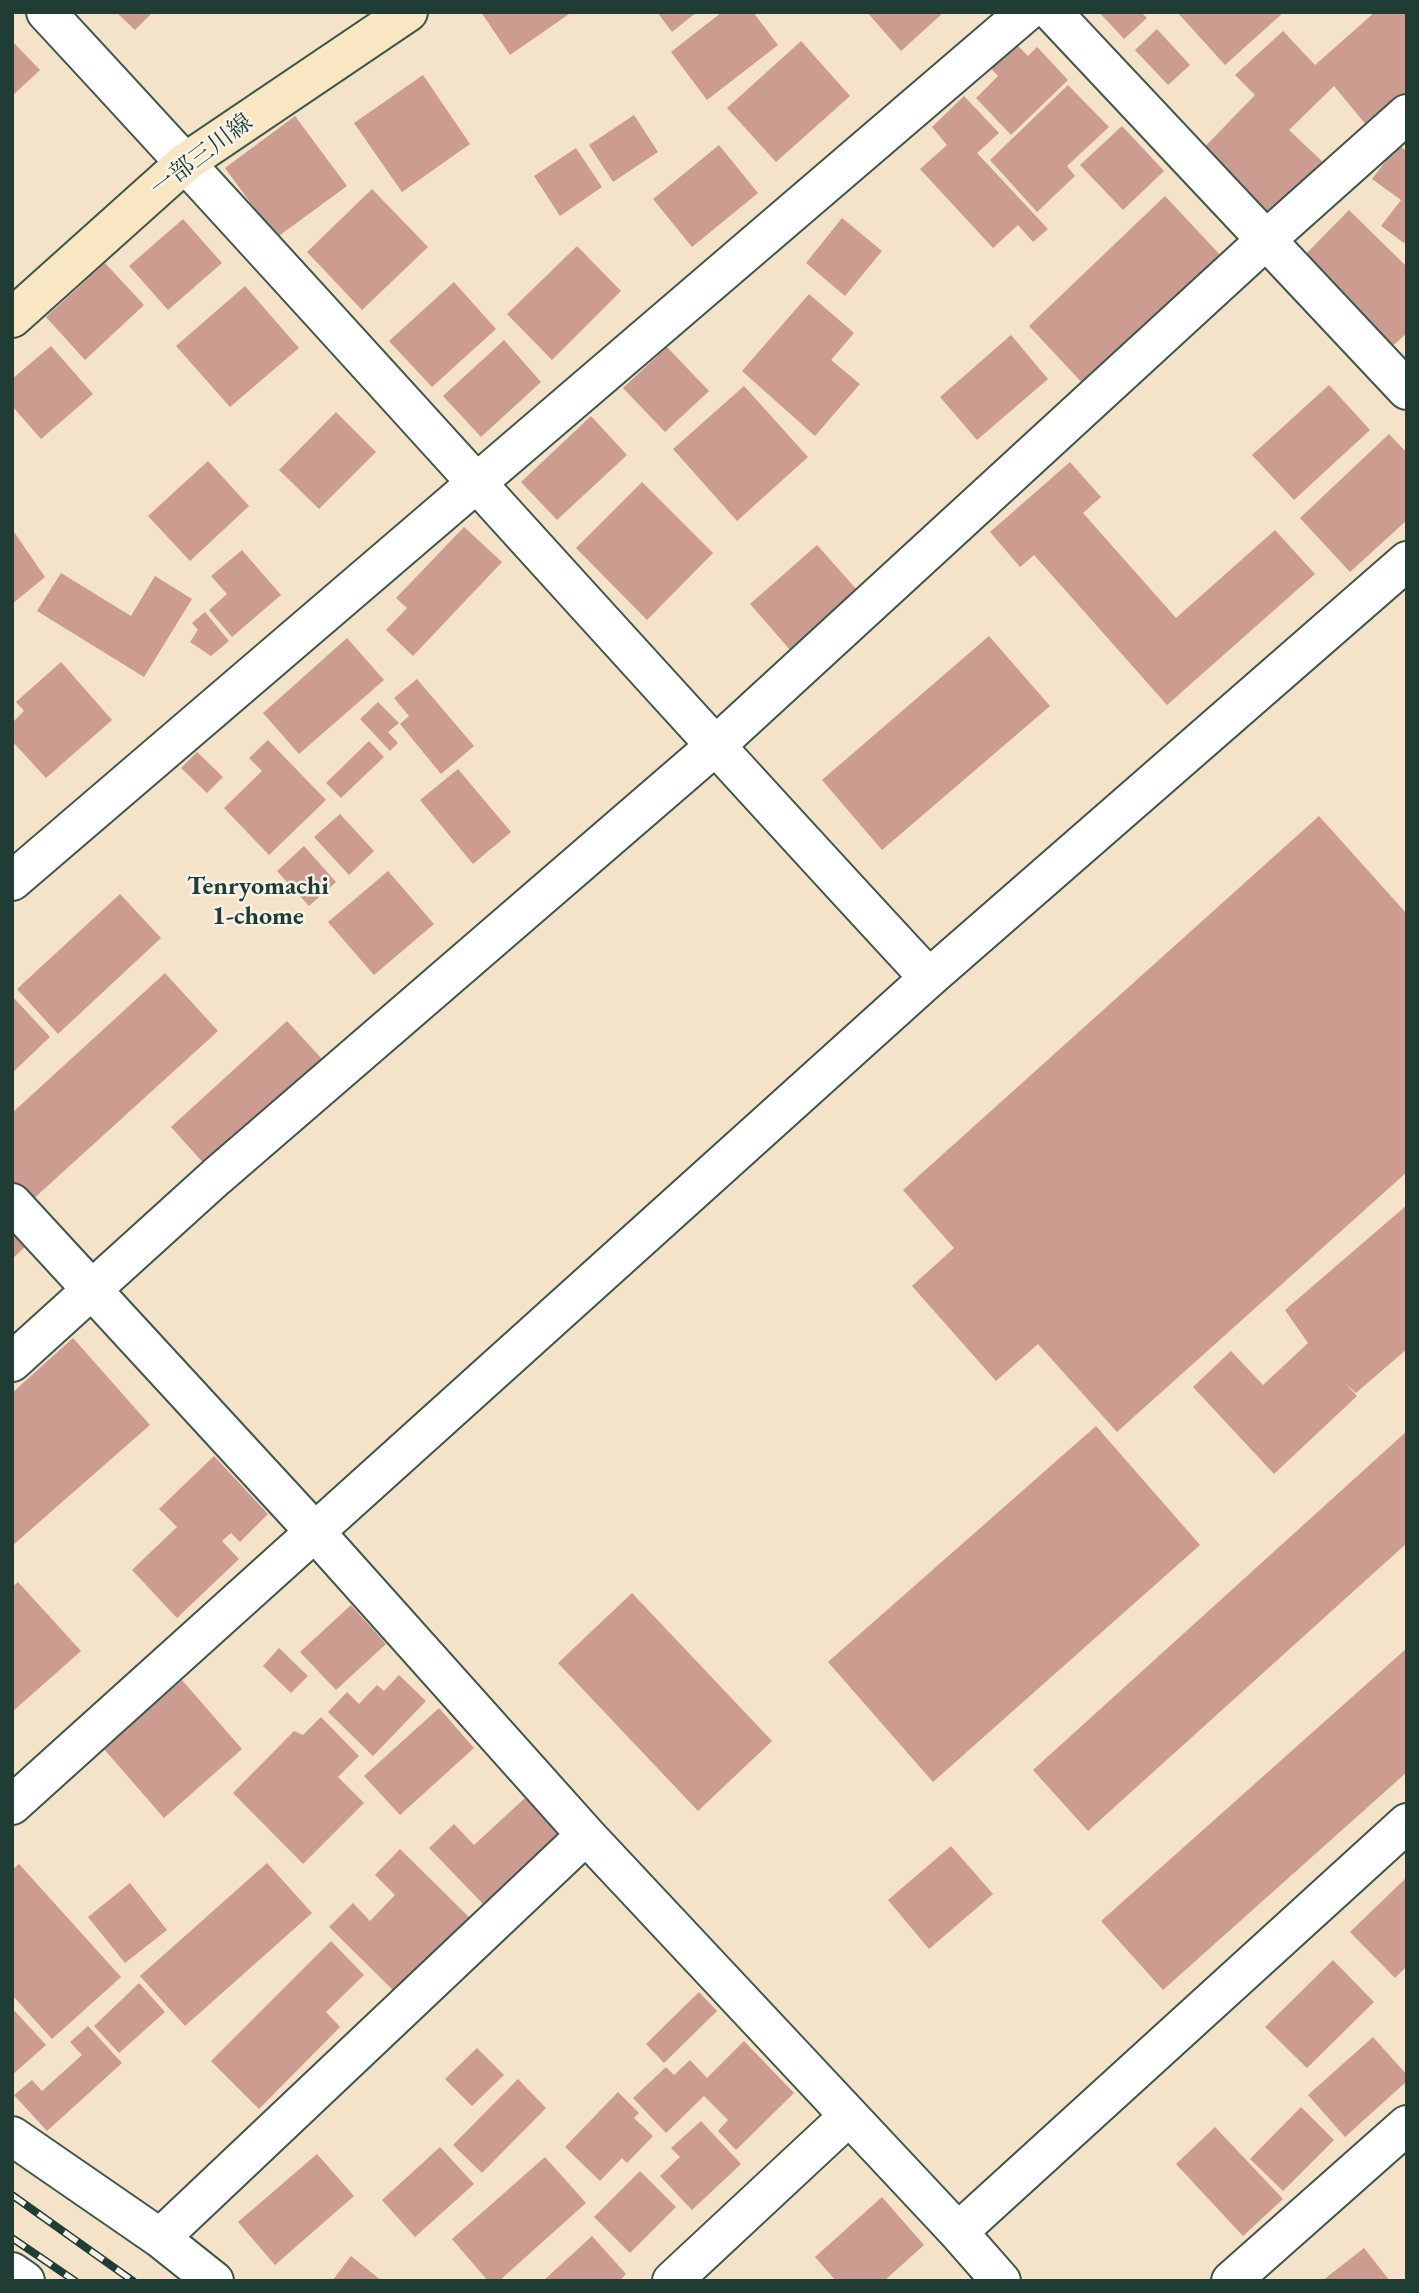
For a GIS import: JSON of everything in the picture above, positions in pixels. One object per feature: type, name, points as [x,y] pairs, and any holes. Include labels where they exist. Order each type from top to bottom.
[{"type":"main road","name":"一部三川線","points":[[12,318],[186,162],[408,12]]},
{"type":"street","points":[[46,12],[186,162],[714,747],[929,978]]},
{"type":"street","points":[[12,881],[1026,12]]},
{"type":"street","points":[[1052,12],[1407,390]]},
{"type":"street","points":[[12,1362],[237,1159],[714,747],[1267,239],[1407,114]]},
{"type":"street","points":[[12,1805],[929,978],[1407,561]]},
{"type":"street","points":[[12,1203],[315,1532],[586,1835],[1001,2281]]},
{"type":"street","points":[[958,2232],[1407,1823]]},
{"type":"street","points":[[160,2238],[586,1835]]},
{"type":"street","points":[[672,2281],[849,2116]]},
{"type":"street","points":[[1231,2281],[1407,2125]]},
{"type":"street","points":[[12,2136],[160,2238],[214,2281]]},
{"type":"street","points":[[12,2272],[25,2281]]},
{"type":"building","points":[[116,12],[153,12],[135,30]]},
{"type":"building","points":[[481,12],[572,12],[510,55]]},
{"type":"building","points":[[657,12],[697,12],[672,32]]},
{"type":"building","points":[[722,12],[753,12],[778,45],[707,100],[671,52]]},
{"type":"building","points":[[867,12],[944,12],[901,51]]},
{"type":"building","points":[[1099,12],[1141,12],[1147,18],[1124,39]]},
{"type":"building","points":[[1177,12],[1284,12],[1225,65]]},
{"type":"building","points":[[1375,12],[1407,12],[1407,91],[1367,126],[1334,86],[1289,130],[1326,165],[1265,229],[1193,159],[1255,95],[1235,75],[1283,31],[1315,65]]},
{"type":"building","points":[[1157,29],[1190,65],[1168,85],[1135,50]]},
{"type":"building","points":[[1012,40],[1028,56],[1037,47],[1068,80],[1011,135],[976,98],[998,76],[987,64]]},
{"type":"building","points":[[12,41],[40,70],[12,96]]},
{"type":"building","points":[[801,41],[850,96],[776,162],[727,108]]},
{"type":"building","points":[[423,75],[470,144],[402,192],[354,123]]},
{"type":"building","points":[[1068,85],[1109,127],[1067,166],[1075,176],[1037,212],[990,160]]},
{"type":"building","points":[[964,96],[999,133],[977,153],[1048,229],[1033,242],[1018,225],[993,248],[920,169],[947,145],[932,127]]},
{"type":"building","points":[[634,115],[658,152],[613,182],[589,145]]},
{"type":"building","points":[[295,116],[347,186],[276,238],[225,168]]},
{"type":"building","points":[[1122,126],[1164,171],[1123,210],[1080,165]]},
{"type":"building","points":[[719,145],[758,193],[692,247],[653,199]]},
{"type":"building","points":[[1398,145],[1407,151],[1407,239],[1404,243],[1381,226],[1401,200],[1372,179]]},
{"type":"building","points":[[576,148],[602,187],[560,216],[534,176]]},
{"type":"building","points":[[372,189],[428,247],[362,310],[307,252]]},
{"type":"building","points":[[1165,196],[1222,257],[1086,387],[1029,326]]},
{"type":"building","points":[[1349,210],[1407,267],[1407,333],[1386,352],[1296,264]]},
{"type":"building","points":[[842,218],[882,251],[845,296],[806,263]]},
{"type":"building","points":[[183,219],[222,263],[168,310],[129,266]]},
{"type":"building","points":[[577,246],[621,291],[552,360],[507,314]]},
{"type":"building","points":[[105,263],[144,305],[85,360],[46,317]]},
{"type":"building","points":[[454,282],[496,329],[432,387],[389,341]]},
{"type":"building","points":[[245,286],[299,348],[230,407],[176,346]]},
{"type":"building","points":[[809,294],[854,333],[831,360],[860,384],[815,436],[742,371]]},
{"type":"building","points":[[1011,335],[1048,379],[977,440],[940,397]]},
{"type":"building","points":[[504,340],[541,382],[481,437],[443,396]]},
{"type":"building","points":[[51,346],[93,394],[41,439],[12,406],[12,379]]},
{"type":"building","points":[[667,347],[709,391],[665,432],[623,388]]},
{"type":"building","points":[[1329,385],[1370,430],[1294,500],[1252,455]]},
{"type":"building","points":[[744,386],[808,457],[737,521],[673,449]]},
{"type":"building","points":[[336,412],[376,452],[319,509],[279,470]]},
{"type":"building","points":[[591,416],[627,455],[557,520],[521,482]]},
{"type":"building","points":[[1389,434],[1407,453],[1407,520],[1350,572],[1300,518]]},
{"type":"building","points":[[208,461],[249,506],[190,561],[148,516]]},
{"type":"building","points":[[1070,462],[1101,497],[1083,513],[1176,618],[1275,530],[1315,574],[1167,705],[1034,555],[1020,567],[990,532]]},
{"type":"building","points":[[642,482],[713,553],[647,620],[576,548]]},
{"type":"building","points":[[464,527],[502,562],[413,656],[386,630],[407,608],[396,598]]},
{"type":"building","points":[[12,529],[45,577],[12,604]]},
{"type":"building","points":[[817,545],[858,591],[791,651],[750,604]]},
{"type":"building","points":[[242,550],[281,595],[232,637],[209,610],[227,594],[211,576]]},
{"type":"building","points":[[61,573],[131,616],[155,576],[192,599],[144,677],[37,611]]},
{"type":"building","points":[[205,612],[229,641],[211,656],[190,642],[198,630],[192,623]]},
{"type":"building","points":[[989,636],[1050,706],[882,850],[822,780]]},
{"type":"building","points":[[347,638],[384,680],[299,754],[263,713]]},
{"type":"building","points":[[61,662],[112,720],[46,778],[12,741],[12,723],[24,711],[16,702]]},
{"type":"building","points":[[417,679],[474,746],[441,774],[400,724],[409,716],[394,698]]},
{"type":"building","points":[[378,702],[399,723],[388,732],[398,743],[390,751],[360,719]]},
{"type":"building","points":[[268,740],[326,800],[269,855],[224,808],[262,771],[249,758]]},
{"type":"building","points":[[369,741],[384,757],[341,798],[326,783]]},
{"type":"building","points":[[197,752],[223,777],[207,793],[181,768]]},
{"type":"building","points":[[458,769],[511,832],[473,864],[420,800]]},
{"type":"building","points":[[340,814],[374,851],[349,875],[314,837]]},
{"type":"building","points":[[1319,816],[1407,914],[1407,1172],[1117,1432],[1038,1344],[996,1381],[912,1286],[954,1248],[903,1190]]},
{"type":"building","points":[[304,846],[336,882],[309,906],[277,871]]},
{"type":"building","points":[[388,871],[434,924],[374,975],[328,922]]},
{"type":"building","points":[[120,894],[161,938],[58,1034],[17,989]]},
{"type":"building","points":[[165,973],[218,1031],[31,1201],[12,1180],[12,1113]]},
{"type":"building","points":[[12,996],[50,1037],[12,1073]]},
{"type":"building","points":[[287,1021],[333,1071],[216,1177],[171,1127]]},
{"type":"building","points":[[1407,1205],[1407,1349],[1356,1393],[1344,1382],[1357,1396],[1274,1474],[1193,1387],[1231,1351],[1263,1385],[1308,1343],[1285,1310]]},
{"type":"building","points":[[12,1230],[27,1245],[12,1259]]},
{"type":"building","points":[[73,1338],[150,1425],[12,1546],[12,1393]]},
{"type":"building","points":[[1096,1426],[1200,1545],[933,1782],[828,1662]]},
{"type":"building","points":[[1407,1431],[1407,1543],[1088,1831],[1033,1770]]},
{"type":"building","points":[[214,1456],[268,1514],[240,1542],[231,1533],[222,1541],[239,1559],[177,1618],[132,1570],[177,1527],[159,1509]]},
{"type":"building","points":[[18,1582],[81,1651],[12,1712],[12,1587]]},
{"type":"building","points":[[632,1593],[772,1741],[698,1811],[558,1663]]},
{"type":"building","points":[[351,1605],[386,1644],[336,1690],[300,1652]]},
{"type":"building","points":[[279,1648],[308,1676],[291,1693],[263,1666]]},
{"type":"building","points":[[1407,1648],[1407,1772],[1163,1990],[1101,1921]]},
{"type":"building","points":[[399,1675],[426,1701],[373,1756],[328,1712],[347,1692],[359,1704],[377,1685],[384,1691]]},
{"type":"building","points":[[182,1680],[242,1749],[164,1818],[103,1748]]},
{"type":"building","points":[[439,1708],[474,1748],[400,1815],[364,1776]]},
{"type":"building","points":[[321,1717],[359,1756],[338,1777],[364,1803],[303,1864],[233,1793],[294,1731],[303,1735]]},
{"type":"building","points":[[525,1798],[561,1835],[486,1907],[429,1848],[454,1824],[474,1845]]},
{"type":"building","points":[[951,1846],[993,1894],[929,1949],[888,1900]]},
{"type":"building","points":[[400,1849],[471,1919],[397,1994],[329,1927],[353,1903],[370,1921],[395,1895],[375,1875]]},
{"type":"building","points":[[267,1863],[312,1913],[185,2026],[140,1976]]},
{"type":"building","points":[[19,1864],[121,1977],[52,2039],[12,1995],[12,1870]]},
{"type":"building","points":[[1407,1877],[1407,1966],[1395,1978],[1350,1932]]},
{"type":"building","points":[[130,1883],[167,1930],[125,1963],[88,1917]]},
{"type":"building","points":[[331,1941],[364,1975],[326,2012],[340,2027],[259,2109],[211,2061]]},
{"type":"building","points":[[1333,1960],[1374,2002],[1307,2068],[1265,2027]]},
{"type":"building","points":[[139,1983],[165,2012],[119,2053],[94,2026]]},
{"type":"building","points":[[699,1992],[717,2011],[664,2063],[646,2044]]},
{"type":"building","points":[[12,2008],[46,2045],[12,2075]]},
{"type":"building","points":[[88,2026],[122,2063],[47,2131],[14,2095],[32,2080],[42,2091],[82,2055],[70,2042]]},
{"type":"building","points":[[1373,2037],[1407,2075],[1407,2081],[1345,2137],[1308,2095]]},
{"type":"building","points":[[744,2041],[794,2093],[736,2150],[718,2131],[728,2120],[704,2096],[666,2133],[633,2098],[666,2067],[674,2075],[690,2060],[707,2078]]},
{"type":"building","points":[[477,2048],[504,2075],[472,2106],[445,2079]]},
{"type":"building","points":[[518,2079],[546,2108],[482,2173],[453,2145]]},
{"type":"building","points":[[618,2092],[639,2113],[634,2118],[653,2136],[627,2163],[622,2158],[600,2181],[565,2147]]},
{"type":"building","points":[[1301,2107],[1334,2140],[1283,2191],[1250,2159]]},
{"type":"building","points":[[701,2121],[741,2164],[692,2210],[660,2176],[680,2157],[671,2148]]},
{"type":"building","points":[[1215,2127],[1283,2199],[1243,2236],[1176,2164]]},
{"type":"building","points":[[440,2147],[474,2184],[415,2237],[382,2200]]},
{"type":"building","points":[[317,2154],[354,2196],[275,2265],[238,2222]]},
{"type":"building","points":[[545,2157],[586,2203],[499,2281],[488,2281],[452,2239]]},
{"type":"building","points":[[640,2171],[676,2207],[630,2253],[594,2217]]},
{"type":"building","points":[[882,2197],[924,2245],[884,2281],[836,2281],[815,2257]]},
{"type":"building","points":[[592,2236],[626,2274],[619,2281],[543,2281]]},
{"type":"building","points":[[1364,2248],[1390,2281],[1322,2281]]},
{"type":"building","points":[[351,2256],[382,2281],[332,2281]]},
{"type":"railway","points":[[12,2195],[133,2281]]},
{"type":"railway","points":[[12,2238],[75,2281]]},
{"type":"district","name":"Tenryomachi 1-chome","points":[[258,902]]}]
